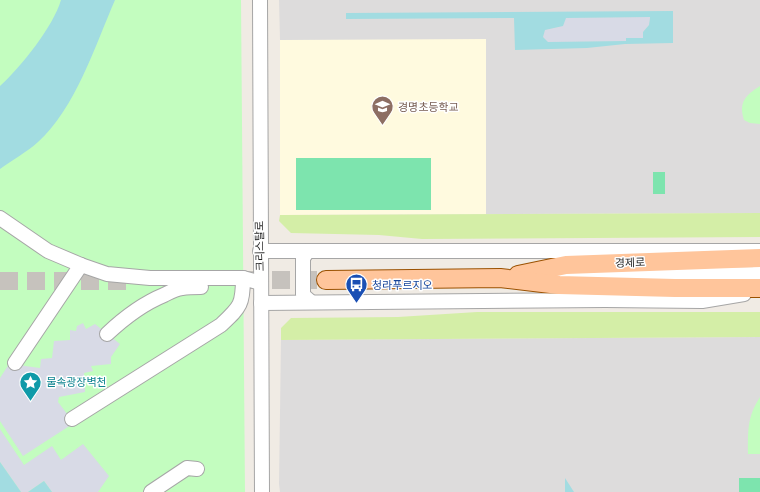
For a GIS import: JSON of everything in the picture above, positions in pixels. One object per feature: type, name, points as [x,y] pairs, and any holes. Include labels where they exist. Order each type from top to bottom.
[{"type":"main road","name":"경제로","points":[[508,277],[566,265],[760,258]]},
{"type":"main road","name":"경제로","points":[[326,280],[508,277],[559,285],[675,288],[760,288]]},
{"type":"street","name":"크리스탈로","points":[[260,0],[262,492]]},
{"type":"street","points":[[2,220],[48,251],[107,274],[150,278],[261,283]]},
{"type":"street","points":[[260,251],[760,250]]},
{"type":"street","points":[[308,251],[303,258],[303,295],[311,302]]},
{"type":"street","points":[[16,362],[81,265]]},
{"type":"street","points":[[508,277],[760,274]]},
{"type":"street","points":[[107,334],[142,306],[175,289],[243,282]]},
{"type":"street","points":[[72,419],[221,325],[236,311],[243,296],[243,282]]},
{"type":"street","points":[[261,303],[605,300],[702,301],[760,291]]},
{"type":"street","points":[[151,492],[187,468],[197,469]]},
{"type":"shaded area","points":[[279,0],[760,0],[760,213],[486,214],[486,40],[280,40]]},
{"type":"shaded area","points":[[650,17],[649,25],[643,32],[643,38],[626,38],[626,41],[548,42],[543,37],[545,30],[560,27],[566,18]]},
{"type":"shaded area","name":"경명초등학교","points":[[486,39],[486,214],[280,215],[280,40]]},
{"type":"shaded area","points":[[83,323],[86,329],[95,324],[120,344],[111,357],[111,364],[91,366],[93,371],[84,373],[85,392],[59,397],[58,402],[74,423],[23,456],[0,421],[0,378],[11,361],[25,366],[40,368],[41,359],[52,358],[54,341],[70,340],[70,330],[76,331],[77,326]]},
{"type":"shaded area","points":[[760,337],[760,492],[280,492],[281,340]]},
{"type":"shaded area","points":[[0,429],[24,465],[52,446],[61,460],[83,444],[109,476],[98,492],[52,492],[44,481],[28,492],[21,492],[0,462]]},
{"type":"green space","points":[[0,0],[241,0],[245,492],[0,492]]},
{"type":"green space","points":[[760,86],[760,124],[750,123],[744,120],[742,114],[744,100]]},
{"type":"green space","points":[[296,158],[431,158],[431,210],[296,210]]},
{"type":"green space","points":[[653,172],[665,172],[665,194],[653,194]]},
{"type":"green space","points":[[760,213],[760,237],[422,239],[379,235],[291,233],[279,221],[280,215]]},
{"type":"green space","points":[[477,312],[760,312],[760,337],[281,340],[281,328],[291,318],[398,317]]},
{"type":"green space","points":[[760,397],[760,454],[748,454],[748,431],[750,418]]},
{"type":"green space","points":[[739,478],[760,478],[760,492],[739,492]]},
{"type":"water","points":[[61,0],[115,0],[83,76],[63,112],[38,142],[0,169],[0,86],[26,58],[44,34],[57,11]]},
{"type":"water","points":[[673,11],[673,43],[515,50],[514,18],[346,19],[346,13]],"holes":[[[650,17],[649,25],[643,32],[643,38],[626,38],[626,41],[548,42],[543,37],[545,30],[563,26],[566,18]]]},
{"type":"water","points":[[0,462],[21,492],[0,492]]},
{"type":"water","points":[[565,478],[574,492],[565,492]]},
{"type":"water","points":[[44,481],[52,492],[28,492]]},
{"type":"tunnel","points":[[245,280],[326,280]]},
{"type":"tunnel","points":[[0,281],[129,281]]},
{"type":"place","name":"경명초등학교","points":[[383,126]]},
{"type":"place","name":"청라푸르지오","points":[[356,304]]},
{"type":"place","name":"물속광장벽천","points":[[30,402]]}]
